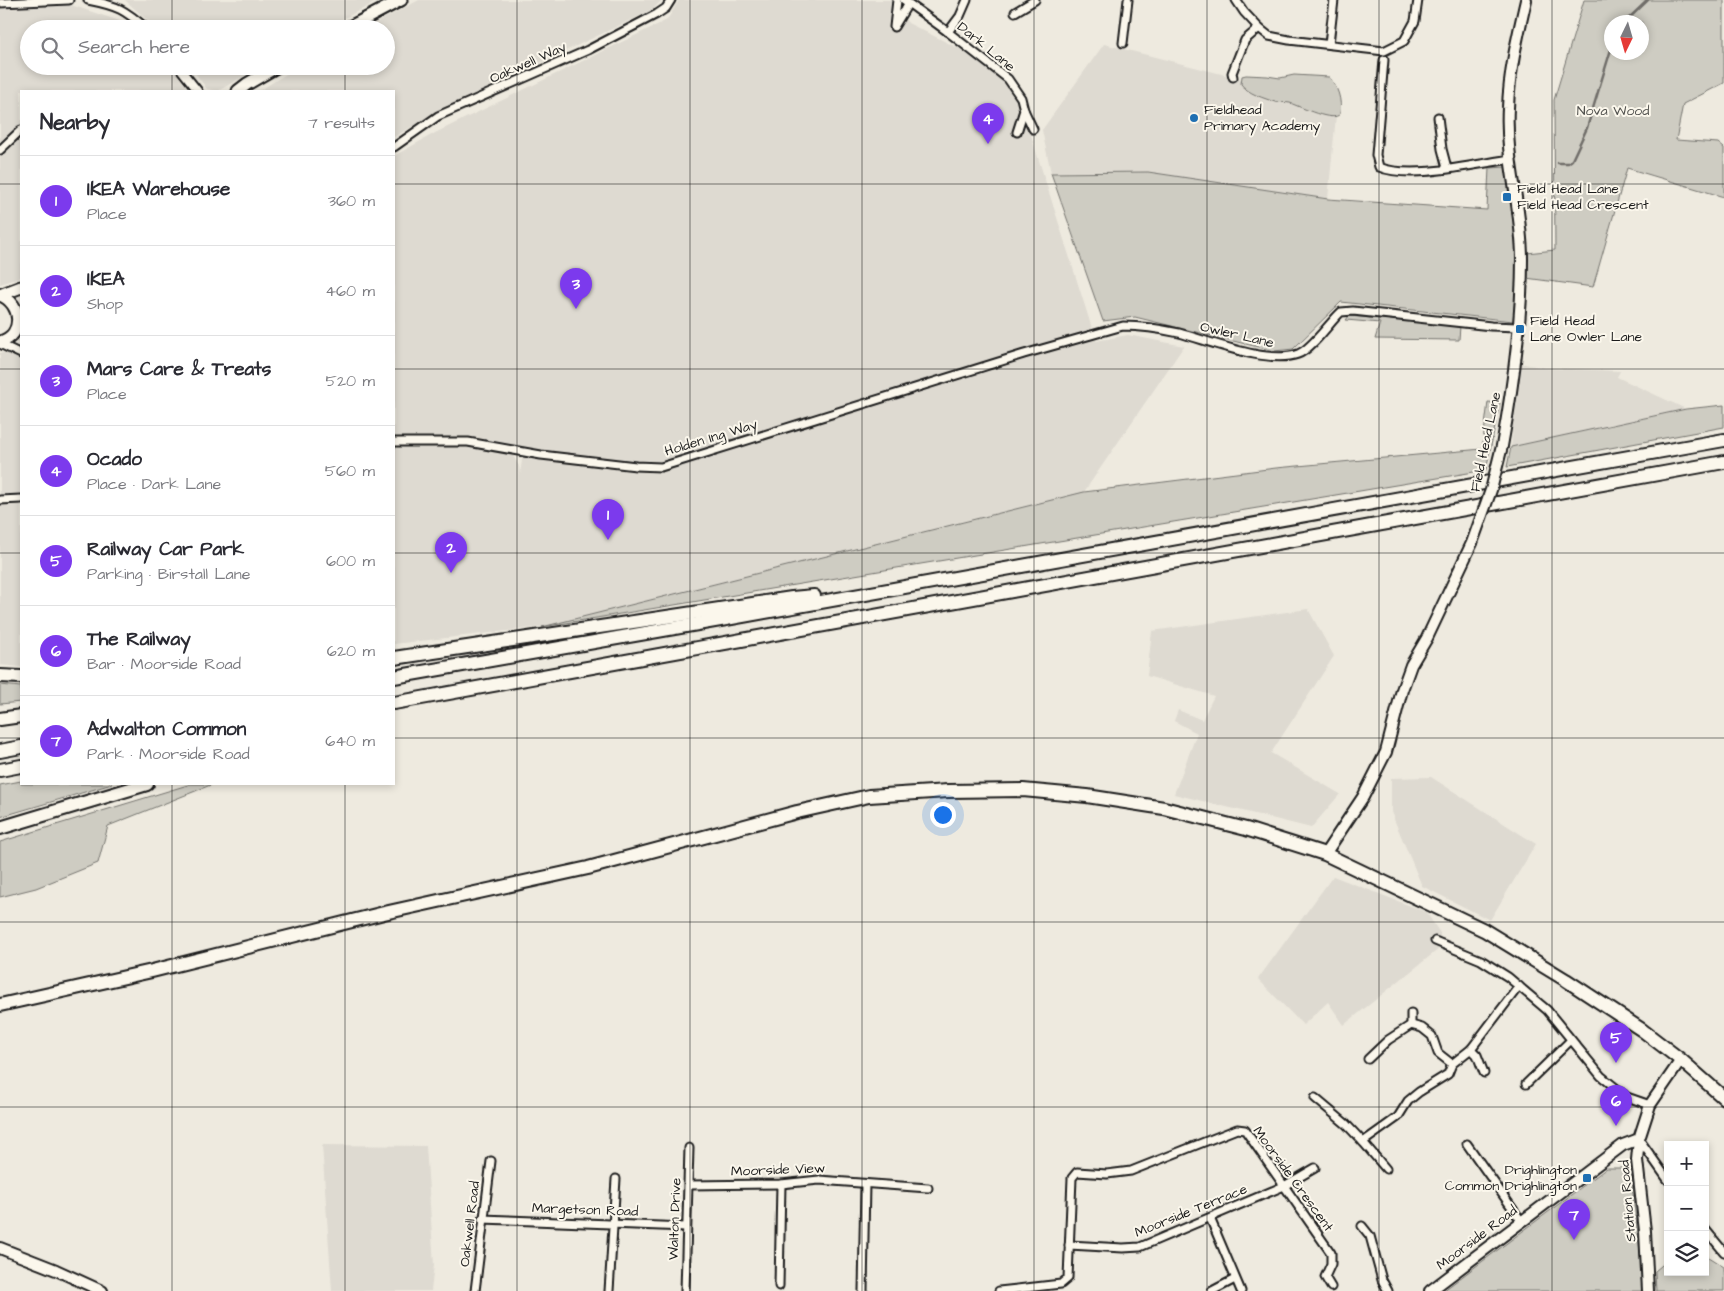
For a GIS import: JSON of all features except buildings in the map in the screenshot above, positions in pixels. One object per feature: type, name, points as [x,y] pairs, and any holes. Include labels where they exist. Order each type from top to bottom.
[{"type":"highway","points":[[395,677],[1724,440]]},
{"type":"highway","points":[[395,703],[1724,462]]},
{"type":"highway","points":[[395,658],[792,598],[885,591]]},
{"type":"highway","points":[[395,671],[480,661]]},
{"type":"highway","points":[[0,676],[20,677]]},
{"type":"highway","points":[[395,708],[428,697]]},
{"type":"highway","points":[[0,719],[20,716]]},
{"type":"highway","points":[[0,751],[20,747]]},
{"type":"highway","points":[[0,770],[20,766]]},
{"type":"highway","points":[[0,828],[144,785]]},
{"type":"highway","points":[[0,1006],[152,971],[384,913],[588,868],[798,812],[869,796],[1023,790],[1087,796],[1164,808],[1246,829],[1325,854],[1484,930],[1642,1030],[1681,1060],[1724,1098]]},
{"type":"main road","points":[[363,20],[401,0]]},
{"type":"main road","name":"Field Head Lane","points":[[1325,854],[1363,797],[1390,742],[1410,665],[1426,638],[1472,543],[1491,490],[1502,446],[1511,395],[1522,259],[1511,159],[1508,109],[1518,35],[1526,0]]},
{"type":"main road","points":[[239,90],[262,75]]},
{"type":"main road","points":[[0,295],[20,287]]},
{"type":"main road","points":[[0,295],[11,302],[20,318],[11,336],[0,343]]},
{"type":"main road","name":"Station Road","points":[[1648,1291],[1645,1231],[1637,1160],[1639,1139],[1650,1105],[1681,1060]]},
{"type":"main road","name":"Moorside Road","points":[[1430,1291],[1623,1144],[1639,1139]]},
{"type":"main road","points":[[0,1248],[102,1291]]},
{"type":"street","points":[[0,3],[69,0]]},
{"type":"street","points":[[88,0],[114,6],[128,12],[137,20]]},
{"type":"street","name":"Oakwell Way","points":[[395,146],[438,116],[588,50],[657,14],[666,8],[671,0]]},
{"type":"street","points":[[897,0],[894,26],[906,2]]},
{"type":"street","points":[[948,32],[960,16],[967,0]]},
{"type":"street","points":[[1015,12],[1035,0]]},
{"type":"street","points":[[1122,43],[1128,0]]},
{"type":"street","points":[[1236,0],[1258,28],[1270,36],[1384,51],[1404,41],[1415,20],[1418,0]]},
{"type":"street","points":[[1329,44],[1334,0]]},
{"type":"street","name":"Dark Lane","points":[[906,2],[1008,79],[1021,98],[1032,129]]},
{"type":"street","points":[[1234,77],[1232,72],[1246,40],[1258,28]]},
{"type":"street","points":[[1384,60],[1376,155],[1379,167],[1389,171],[1404,172],[1511,159]]},
{"type":"street","points":[[185,75],[197,90]]},
{"type":"street","points":[[1017,132],[1024,110]]},
{"type":"street","points":[[1438,117],[1439,135],[1447,168]]},
{"type":"street","points":[[0,150],[20,131]]},
{"type":"street","name":"Owler Lane","points":[[940,381],[1024,354],[1122,326],[1138,326],[1178,333],[1235,350],[1276,357],[1299,354],[1314,342],[1341,312],[1353,311],[1491,326],[1518,327]]},
{"type":"street","points":[[0,343],[20,353]]},
{"type":"street","name":"Holden Ing Way","points":[[395,442],[468,442],[541,454],[636,466],[661,467],[940,381]]},
{"type":"street","points":[[0,500],[20,499]]},
{"type":"street","points":[[1435,941],[1481,960],[1508,977],[1547,1010],[1601,1076],[1627,1096],[1650,1105]]},
{"type":"street","points":[[1362,1142],[1398,1117],[1408,1101],[1419,1092],[1448,1074],[1452,1064],[1471,1048],[1519,986]]},
{"type":"street","points":[[1411,1013],[1411,1025]]},
{"type":"street","points":[[1368,1059],[1388,1040],[1411,1025],[1422,1028],[1432,1036],[1438,1054],[1452,1064]]},
{"type":"street","points":[[1526,1084],[1571,1040]]},
{"type":"street","points":[[1471,1048],[1477,1055],[1484,1072]]},
{"type":"street","points":[[1315,1098],[1346,1124],[1386,1169]]},
{"type":"street","name":"Moorside Crescent","points":[[1047,1288],[1061,1284],[1068,1278],[1072,1178],[1077,1172],[1107,1174],[1131,1171],[1237,1129],[1245,1130],[1331,1253],[1331,1264],[1325,1277],[1331,1288]]},
{"type":"street","points":[[1639,1139],[1664,1174]]},
{"type":"street","points":[[1467,1144],[1522,1222]]},
{"type":"street","name":"Walton Drive","points":[[685,1291],[689,1148]]},
{"type":"street","name":"Oakwell Road","points":[[475,1291],[490,1161]]},
{"type":"street","name":"Moorside Terrace","points":[[1069,1245],[1140,1247],[1284,1186],[1315,1168]]},
{"type":"street","points":[[609,1291],[616,1179]]},
{"type":"street","name":"Moorside View","points":[[689,1185],[781,1184],[819,1180],[928,1188]]},
{"type":"street","points":[[779,1286],[781,1184]]},
{"type":"street","points":[[863,1291],[865,1184]]},
{"type":"street","points":[[1210,1218],[1241,1291]]},
{"type":"street","name":"Margetson Road","points":[[482,1219],[686,1227]]},
{"type":"street","points":[[1362,1226],[1370,1236],[1382,1280],[1388,1291]]},
{"type":"street","points":[[1706,1231],[1724,1252]]},
{"type":"street","points":[[1212,1291],[1235,1280]]},
{"type":"street","points":[[999,1291],[1047,1288]]},
{"type":"shaded area","points":[[125,0],[380,0],[341,20],[147,20]]},
{"type":"shaded area","points":[[419,0],[662,0],[652,10],[441,110],[395,136],[395,90],[261,90],[285,75],[395,75],[395,20],[382,20]]},
{"type":"shaded area","points":[[679,0],[891,0],[908,23],[964,51],[1002,80],[1017,102],[1029,129],[1096,341],[1128,335],[1184,346],[1084,492],[542,627],[395,644],[395,447],[467,447],[512,454],[519,466],[520,474],[523,453],[457,442],[395,447],[395,155],[435,133],[667,20]]},
{"type":"shaded area","points":[[71,5],[117,20],[20,20],[20,75],[177,75],[189,90],[20,90],[20,277],[0,284],[0,9]]},
{"type":"shaded area","name":"Fieldhead Primary Academy","points":[[1104,44],[1337,105],[1328,199],[1148,172],[1051,173],[1042,130]]},
{"type":"shaded area","points":[[197,75],[246,75],[220,90],[207,89]]},
{"type":"shaded area","points":[[9,352],[20,359],[20,667],[0,665],[0,353]]},
{"type":"shaded area","points":[[1519,363],[1545,368],[1620,371],[1617,377],[1686,409],[1511,447]]},
{"type":"shaded area","points":[[1308,609],[1334,656],[1271,753],[1340,794],[1311,828],[1174,794],[1197,733],[1174,721],[1178,710],[1202,720],[1214,696],[1147,676],[1152,631]]},
{"type":"shaded area","points":[[1431,777],[1536,844],[1490,920],[1422,886],[1391,812],[1391,778]]},
{"type":"shaded area","points":[[1333,876],[1426,912],[1440,933],[1440,948],[1344,1025],[1328,1002],[1303,1025],[1258,979]]},
{"type":"shaded area","points":[[322,1145],[426,1146],[434,1265],[431,1291],[332,1291]]},
{"type":"green space","name":"Nova Wood","points":[[1584,0],[1724,0],[1724,83],[1683,104],[1676,140],[1718,143],[1724,148],[1724,197],[1627,168],[1593,287],[1526,278],[1527,253],[1555,250],[1554,100]]},
{"type":"green space","points":[[1294,75],[1329,77],[1339,94],[1340,114],[1331,117],[1324,116],[1290,103],[1275,102],[1256,95],[1241,84],[1242,76],[1280,78]]},
{"type":"green space","points":[[1507,167],[1518,257],[1513,321],[1341,302],[1293,349],[1274,351],[1135,317],[1103,321],[1051,173],[1148,172],[1328,199],[1487,210],[1489,168]]},
{"type":"green space","points":[[1349,316],[1460,326],[1459,340],[1375,339],[1380,323],[1346,320]]},
{"type":"green space","points":[[1488,402],[1500,403],[1486,470],[542,627],[1084,492],[1276,468],[1482,449]]},
{"type":"green space","points":[[1724,405],[1724,427],[1507,467],[1511,447],[1686,409]]},
{"type":"green space","points":[[0,685],[20,687],[20,702],[0,704]]},
{"type":"green space","points":[[20,781],[20,785],[109,785],[0,817],[0,785]]},
{"type":"green space","points":[[188,785],[210,785],[108,826],[98,863],[36,888],[0,897],[0,842]]},
{"type":"green space","points":[[1607,1168],[1630,1168],[1640,1252],[1642,1291],[1443,1291]]},
{"type":"green space","points":[[1709,1258],[1724,1267],[1724,1291],[1656,1291],[1655,1271],[1664,1263],[1664,1276],[1709,1276]]},
{"type":"waterway","points":[[1632,15],[1648,0]]},
{"type":"waterway","points":[[1558,163],[1568,163],[1572,160],[1587,128],[1608,60]]},
{"type":"place","name":"Fieldhead Primary Academy","points":[[1194,118]]},
{"type":"place","name":"Ocado","points":[[988,144]]},
{"type":"place","name":"Field Head Lane Field Head Crescent","points":[[1507,197]]},
{"type":"place","name":"Mars Care & Treats","points":[[576,309]]},
{"type":"place","name":"Field Head Lane Owler Lane","points":[[1520,329]]},
{"type":"place","name":"IKEA Warehouse","points":[[608,540]]},
{"type":"place","name":"IKEA","points":[[451,573]]},
{"type":"place","name":"Railway Car Park","points":[[1616,1063]]},
{"type":"place","name":"The Railway","points":[[1616,1126]]},
{"type":"place","name":"Drighlington Common Drighlington","points":[[1587,1178]]},
{"type":"place","name":"Adwalton Common","points":[[1574,1240]]}]
